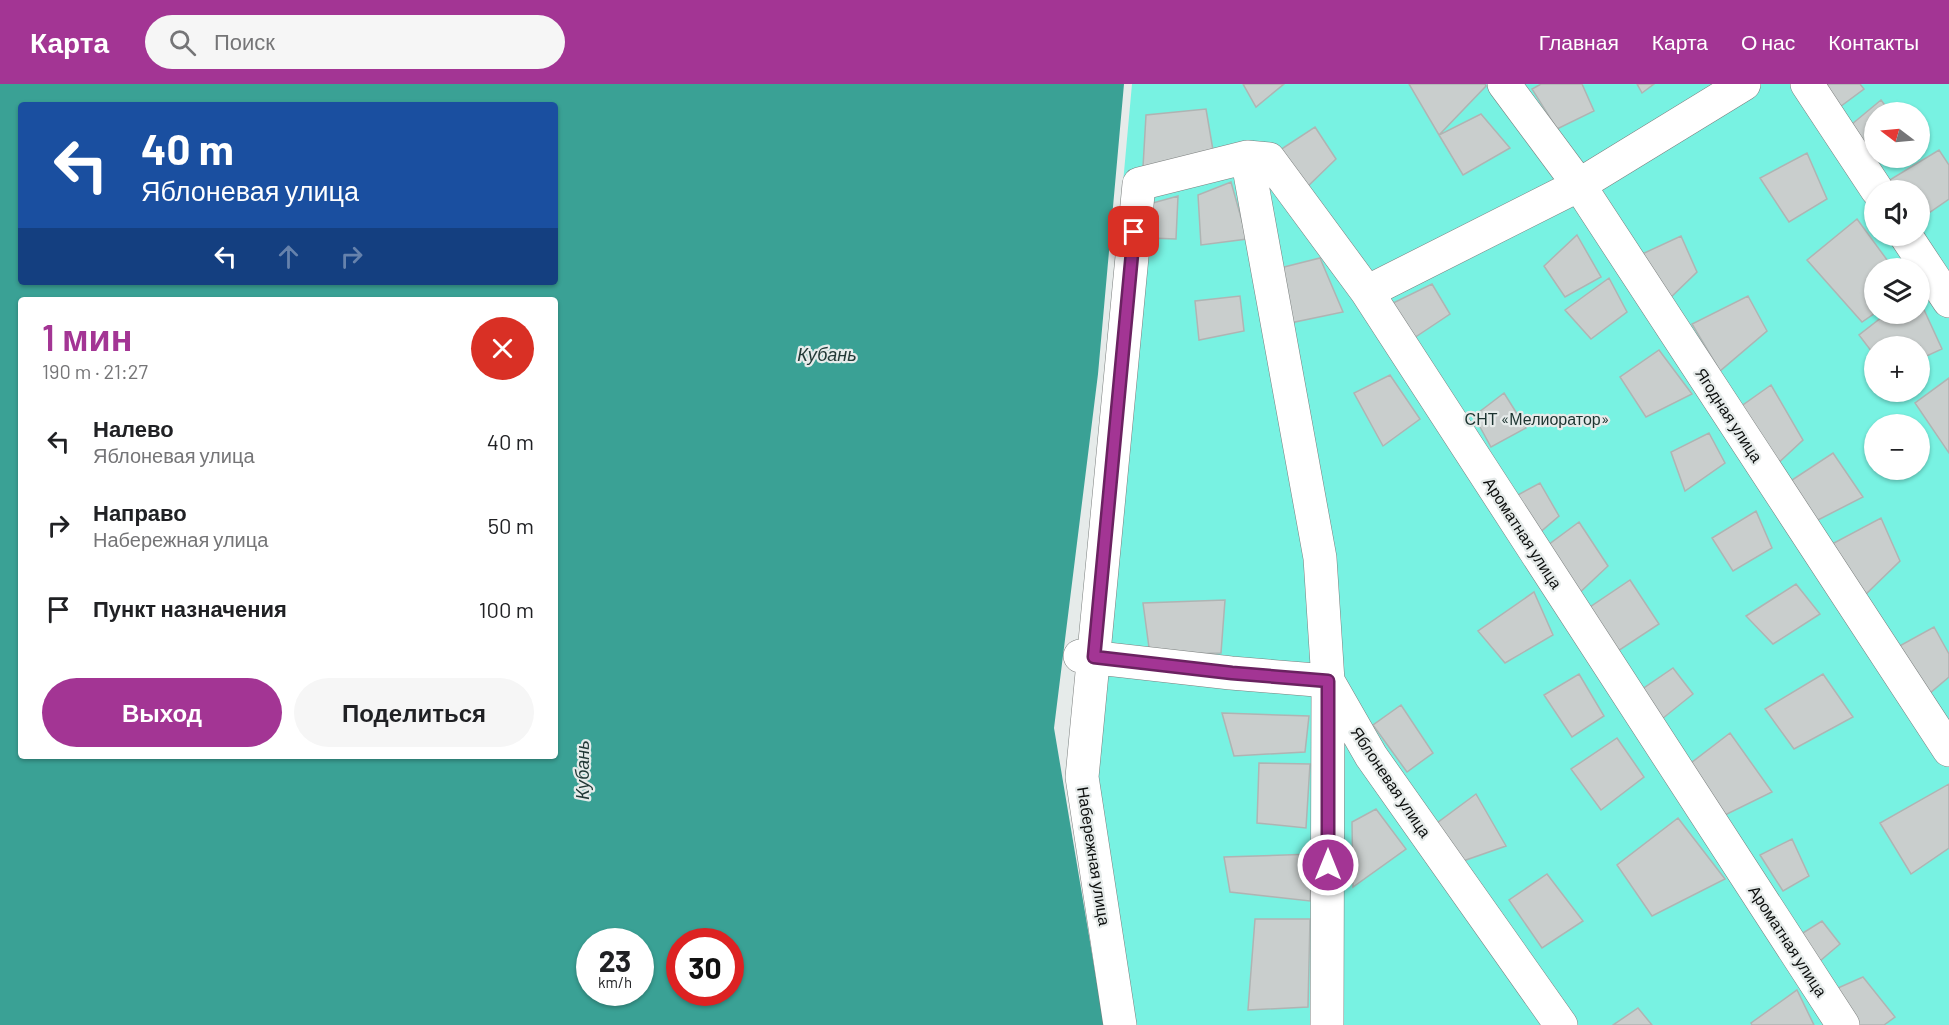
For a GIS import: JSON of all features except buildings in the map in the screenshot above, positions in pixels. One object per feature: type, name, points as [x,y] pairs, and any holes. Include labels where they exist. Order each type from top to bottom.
[{"type":"street","name":"Ягодная улица","points":[[1504,84],[1579,185],[1949,750]]},
{"type":"street","points":[[1367,292],[1579,185],[1744,84]]},
{"type":"street","points":[[1807,84],[1870,180]]},
{"type":"street","points":[[1247,157],[1320,558],[1328,681],[1327,1025]]},
{"type":"street","name":"Набережная улица","points":[[1120,1025],[1082,777],[1087,656],[1139,184],[1247,157]]},
{"type":"street","name":"Ароматная улица","points":[[1247,157],[1269,159],[1367,292],[1843,1025]]},
{"type":"street","points":[[1913,246],[1949,301]]},
{"type":"street","points":[[1087,656],[1232,673],[1328,681]]},
{"type":"street","name":"Яблоневая улица","points":[[1328,681],[1371,756],[1561,1025]]},
{"type":"green space","name":"СНТ «Мелиоратор»","points":[[1132,84],[1949,84],[1949,1025],[1113,1025],[1068,748],[1080,656]]},
{"type":"water","name":"Кубань","points":[[0,84],[1124,84],[1098,374],[1054,728],[1104,1025],[0,1025]]},
{"type":"route","points":[[1134,232],[1094,657],[1232,673],[1328,681],[1328,865]]}]
